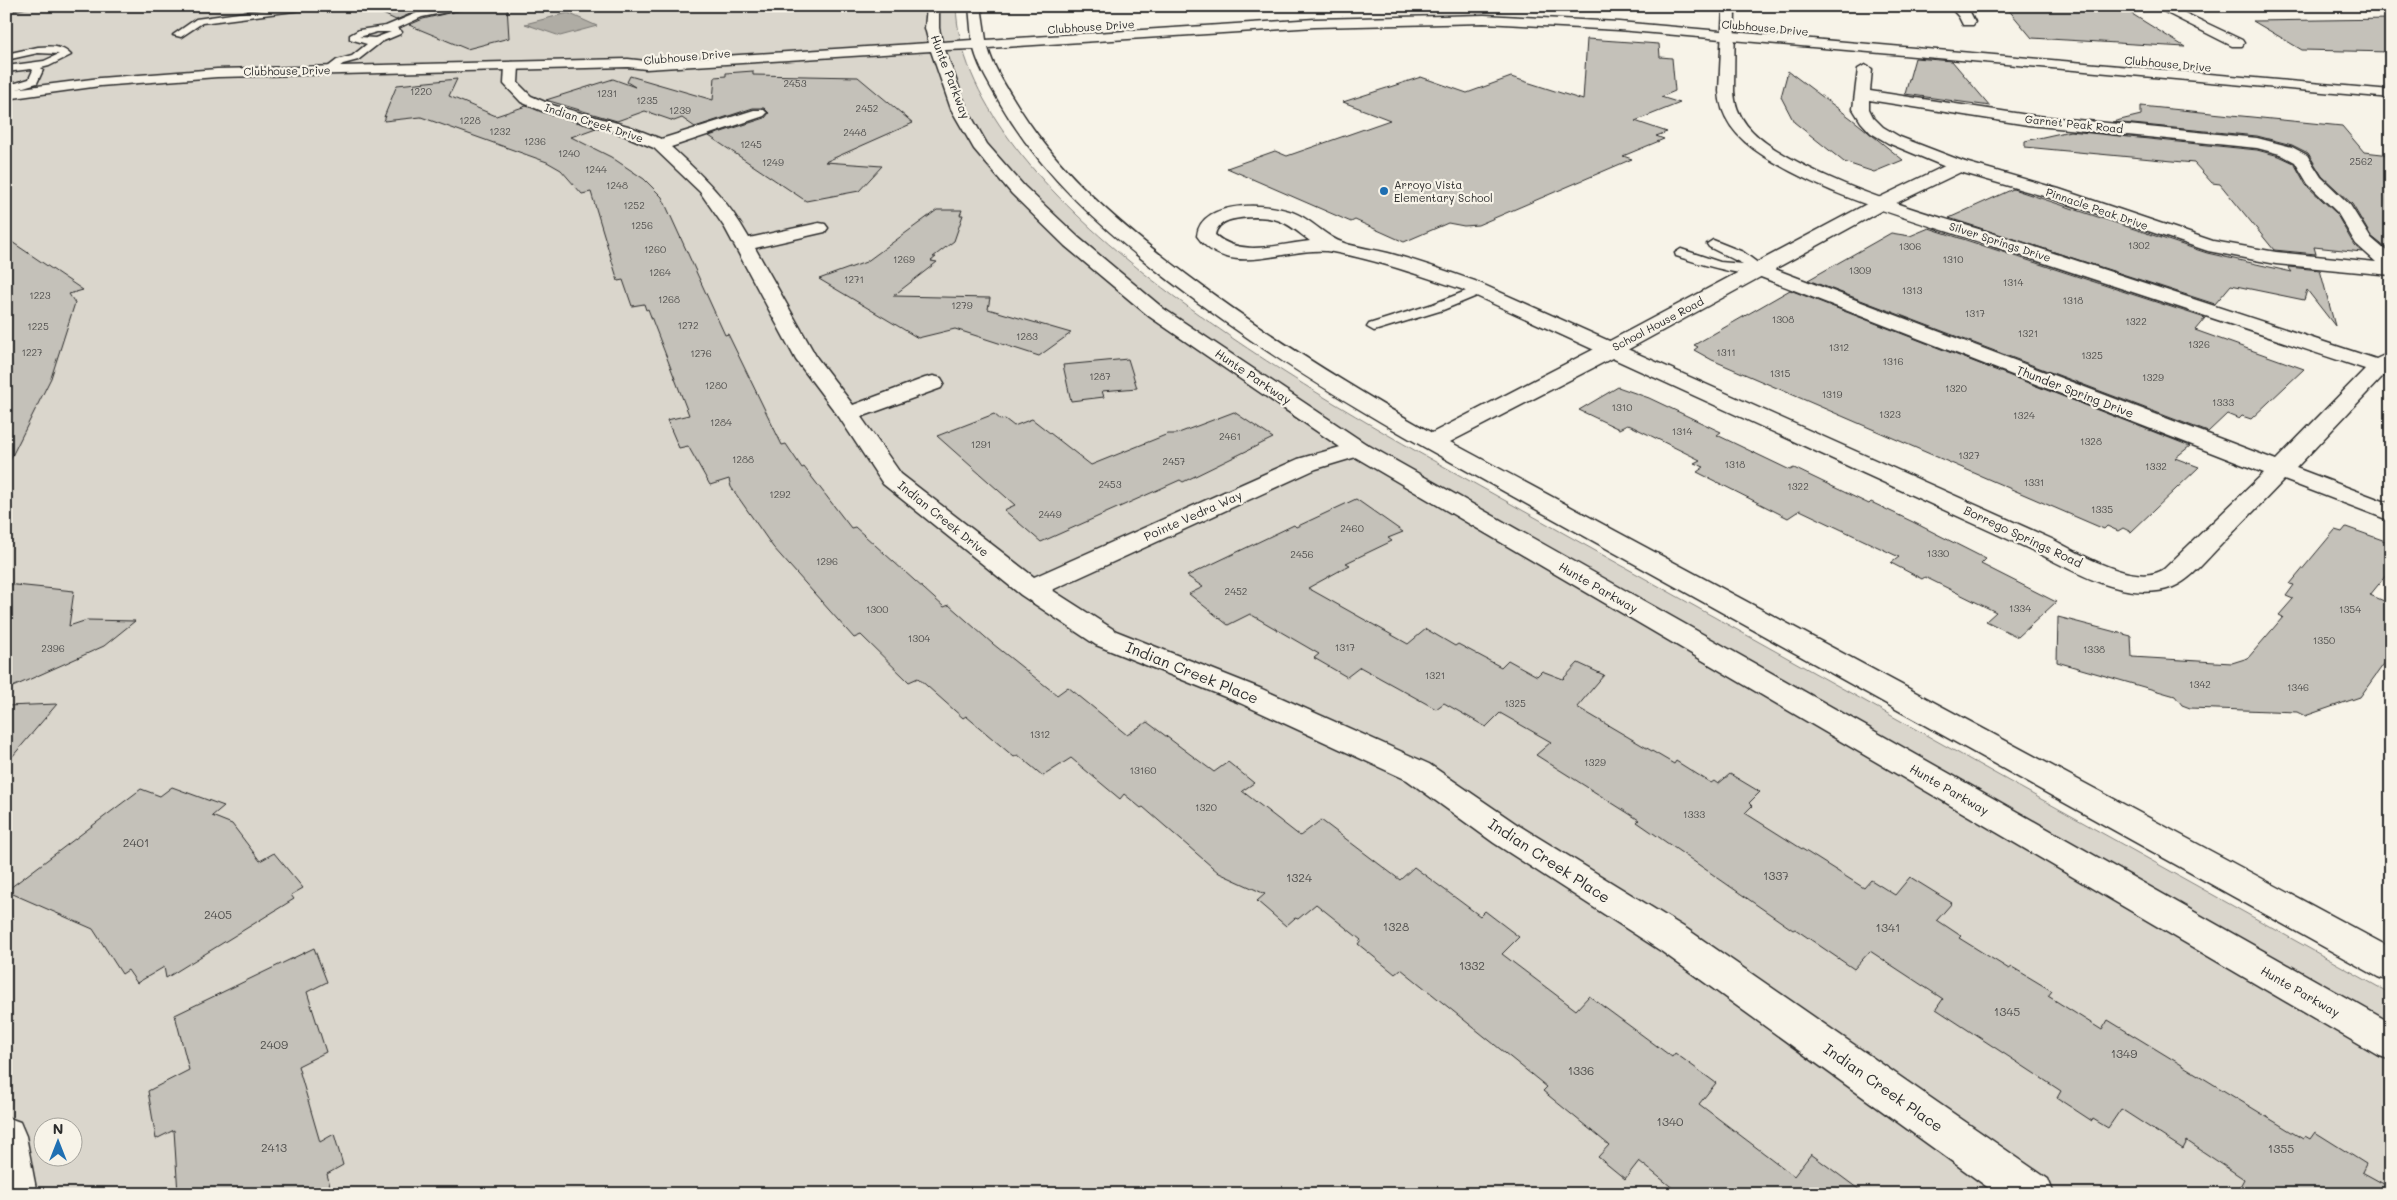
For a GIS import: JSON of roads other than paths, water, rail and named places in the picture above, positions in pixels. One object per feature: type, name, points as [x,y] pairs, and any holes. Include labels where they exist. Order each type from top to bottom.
[{"type":"street","name":"Hunte Parkway","points":[[933,6],[934,42],[942,59],[959,109],[980,146],[1018,190],[1072,242],[1158,313],[1358,449],[2391,1044]]},
{"type":"street","points":[[975,6],[983,57],[1013,115],[1051,164],[1097,211],[1155,261],[1247,330],[1383,415],[2391,966]]},
{"type":"street","name":"Silver Springs Drive","points":[[1729,6],[1727,104],[1735,122],[1782,161],[1882,203],[2387,366]]},
{"type":"street","points":[[1955,6],[1965,15],[1968,22]]},
{"type":"street","points":[[2159,6],[2237,43]]},
{"type":"street","name":"Clubhouse Drive","points":[[10,89],[163,76],[335,66],[512,66],[628,63],[646,65],[979,39],[1437,19],[1484,19],[1728,30],[2391,84]]},
{"type":"street","name":"Clubhouse Drive","points":[[1728,30],[2391,94]]},
{"type":"street","name":"Indian Creek Drive","points":[[512,66],[511,84],[526,99],[546,108],[622,129],[660,145],[711,194],[721,206],[807,360],[848,414],[892,479],[1031,589]]},
{"type":"street","name":"Pinnacle Peak Drive","points":[[1865,69],[1861,109],[1866,119],[1877,130],[1922,152],[1959,166],[2053,194],[2164,232],[2248,255],[2292,262],[2391,268]]},
{"type":"street","name":"Garnet Peak Road","points":[[1863,94],[2028,120],[2257,143],[2286,150],[2301,158],[2314,180],[2344,209],[2363,240],[2391,268]]},
{"type":"street","points":[[660,145],[759,113]]},
{"type":"street","name":"School House Road","points":[[1432,442],[1610,350],[1882,203],[1959,166]]},
{"type":"street","points":[[1265,212],[1293,219],[1316,238],[1335,246],[1307,247],[1272,254],[1237,253],[1212,243],[1206,236],[1206,229],[1211,222],[1220,217],[1234,213],[1265,212]]},
{"type":"street","points":[[744,246],[819,228]]},
{"type":"street","name":"Borrego Springs Road","points":[[1335,246],[1422,270],[1479,290],[2045,546],[2089,568],[2130,581],[2165,581],[2184,566],[2387,366]]},
{"type":"street","name":"Thunder Spring Drive","points":[[1760,270],[2391,513]]},
{"type":"street","points":[[848,414],[933,383]]},
{"type":"street","name":"Pointe Vedra Way","points":[[1031,589],[1307,464],[1358,449]]},
{"type":"street","name":"Indian Creek Place","points":[[1031,589],[1106,638],[1260,700],[1418,772],[1506,834],[1674,940],[2033,1194]]},
{"type":"street","points":[[6,1136],[16,1194]]},
{"type":"lane","points":[[6,9],[27,6]]},
{"type":"lane","points":[[178,35],[199,21],[309,6]]},
{"type":"lane","points":[[389,28],[397,32],[392,36],[378,40],[364,40],[353,37],[370,30],[389,28],[420,15],[472,6]]},
{"type":"lane","points":[[364,40],[334,58],[335,66],[355,58],[378,40]]},
{"type":"lane","points":[[6,57],[42,50],[65,52],[66,55],[62,58],[35,66],[9,69],[10,89],[32,82],[38,70],[35,66]]},
{"type":"lane","points":[[1714,244],[1738,255],[1760,270]]},
{"type":"lane","points":[[1681,253],[1718,266],[1760,270]]},
{"type":"lane","points":[[1374,327],[1438,307],[1479,290]]},
{"type":"place","name":"Arroyo Vista Elementary School","points":[[1384,191]]}]
